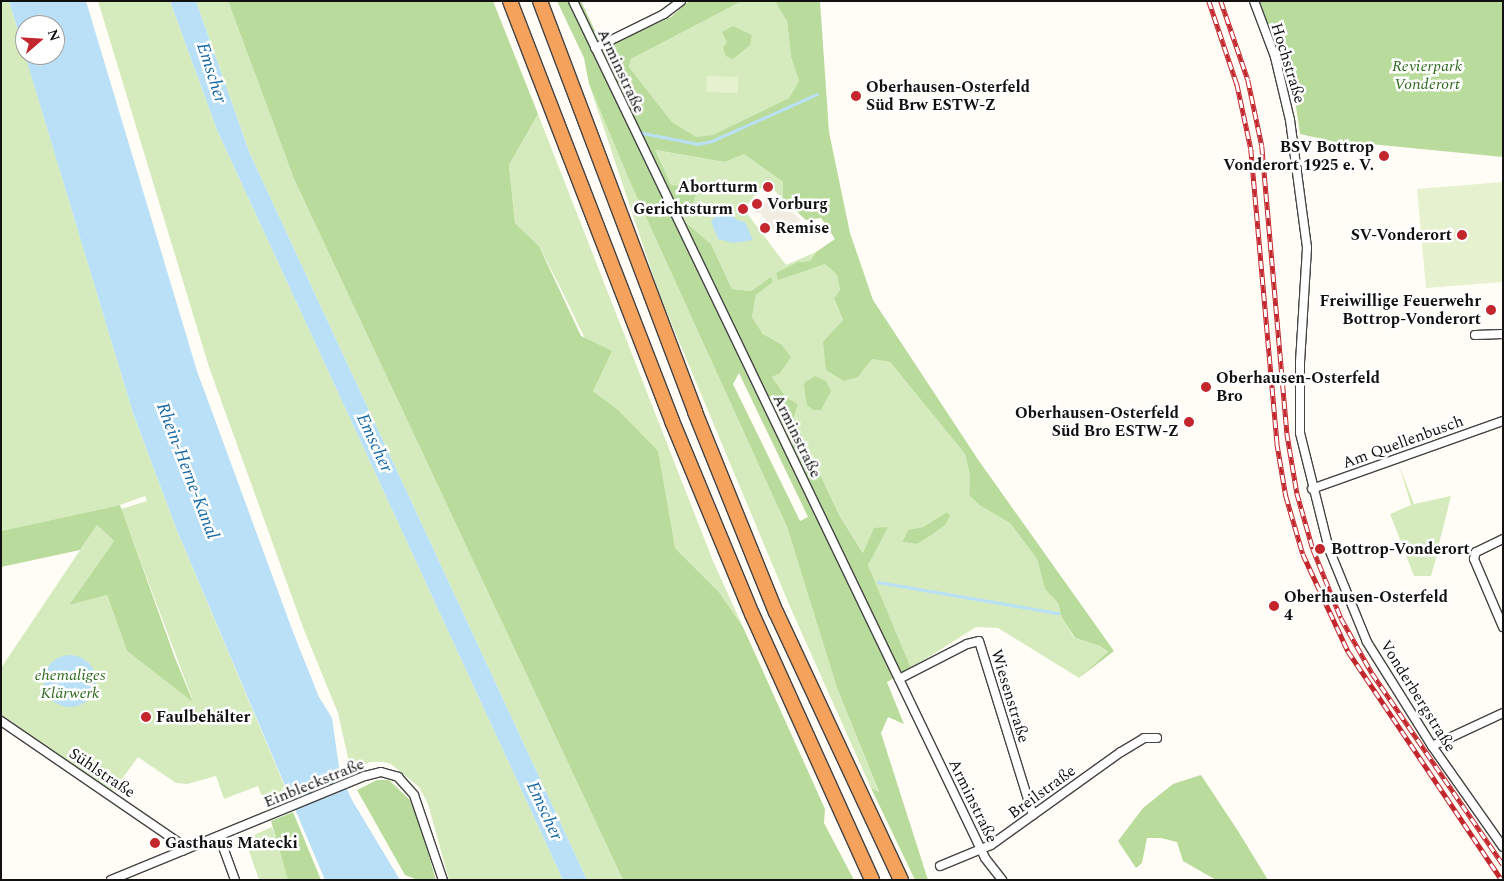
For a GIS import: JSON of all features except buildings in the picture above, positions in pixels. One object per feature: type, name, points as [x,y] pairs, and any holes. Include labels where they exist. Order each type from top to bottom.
[{"type":"highway","points":[[510,1],[676,430],[752,614],[872,880]]},
{"type":"highway","points":[[540,1],[688,394],[776,612],[902,880]]},
{"type":"street","name":"Arminstraße","points":[[573,1],[982,850],[1002,880]]},
{"type":"street","points":[[595,48],[664,14],[681,1]]},
{"type":"street","name":"Hochstraße","points":[[1254,1],[1282,81],[1292,134]]},
{"type":"street","name":"Vonderbergstraße","points":[[1292,134],[1307,248],[1300,362],[1300,433],[1312,489],[1335,568],[1367,642],[1432,746],[1503,847]]},
{"type":"street","points":[[1475,335],[1503,334]]},
{"type":"street","name":"Am Quellenbusch","points":[[1312,489],[1503,421]]},
{"type":"street","points":[[1503,540],[1476,552],[1474,559],[1503,626]]},
{"type":"street","name":"Wiesenstraße","points":[[899,679],[967,644],[979,641],[1033,815]]},
{"type":"street","points":[[1432,746],[1503,712]]},
{"type":"street","name":"Sühlstraße","points":[[1,722],[178,842],[183,851]]},
{"type":"street","name":"Breilstraße","points":[[940,866],[982,850],[1140,740],[1157,738]]},
{"type":"street","name":"Einbleckstraße","points":[[111,880],[354,780],[385,773],[405,784],[415,798],[443,880]]},
{"type":"street","points":[[219,836],[235,880]]},
{"type":"green space","name":"ehemaliges Klärwerk","points":[[1,1],[9,1],[15,21],[15,65],[28,65],[133,413],[176,528],[291,801],[267,810],[258,786],[224,799],[216,776],[187,784],[176,783],[138,757],[111,794],[1,718],[1,668],[97,525],[114,541],[69,605],[107,595],[127,651],[193,701],[121,509],[147,501],[145,496],[120,505],[1,531]]},
{"type":"green space","points":[[98,1],[170,1],[217,130],[563,880],[449,880],[428,804],[419,787],[391,764],[383,762],[370,762],[351,771],[338,713],[304,630],[209,367]]},
{"type":"green space","points":[[196,1],[228,1],[294,179],[623,880],[587,880],[250,154]]},
{"type":"green space","points":[[228,1],[493,1],[538,114],[509,165],[515,223],[539,246],[581,336],[612,351],[593,391],[617,409],[658,451],[675,548],[719,592],[743,627],[825,809],[824,823],[854,880],[623,880],[294,179]]},
{"type":"green space","points":[[557,1],[581,1],[603,48],[671,17],[689,1],[742,1],[631,59],[629,67],[672,122],[696,137],[713,135],[789,98],[799,81],[791,57],[787,21],[775,1],[820,1],[829,132],[850,233],[873,300],[979,461],[1114,651],[1079,678],[1108,652],[1100,646],[1075,638],[1062,618],[1058,603],[1045,589],[1037,559],[1010,523],[979,505],[969,495],[970,476],[965,454],[890,362],[872,359],[858,377],[844,381],[826,370],[823,342],[843,320],[834,299],[840,290],[837,275],[825,264],[778,280],[776,273],[798,262],[810,261],[816,252],[835,239],[821,218],[806,220],[783,199],[783,182],[744,154],[725,162],[655,150],[671,185],[698,188],[692,206],[678,216],[711,244],[732,289],[751,291],[771,277],[773,282],[756,295],[752,317],[763,334],[781,344],[791,357],[780,373],[772,377],[786,397],[798,404],[794,417],[839,515],[863,553],[874,528],[888,527],[868,565],[911,668],[887,682],[904,724],[888,717],[881,733],[928,880],[915,880],[871,788],[879,792],[837,688],[787,527],[630,182],[589,84],[584,58]],"holes":[[[739,373],[808,517],[800,521],[733,384]]]},
{"type":"green space","points":[[742,1],[775,1],[779,5],[787,21],[791,57],[799,81],[789,98],[758,116],[713,135],[696,138],[672,122],[629,67],[631,59]]},
{"type":"green space","name":"Revierpark Vonderort","points":[[1259,1],[1503,1],[1503,157],[1360,143],[1349,145],[1300,134],[1295,100]]},
{"type":"green space","points":[[733,26],[752,35],[750,45],[733,59],[726,56],[723,48],[727,42],[722,32]]},
{"type":"green space","points":[[707,76],[738,77],[738,93],[706,92]]},
{"type":"green space","points":[[589,84],[630,182],[787,527],[837,688],[879,793],[871,788],[791,609],[660,296]]},
{"type":"green space","points":[[538,114],[713,561],[743,627],[719,592],[675,548],[617,409],[593,391],[601,372],[563,293],[539,246],[515,223],[509,165]]},
{"type":"green space","points":[[654,150],[725,162],[744,154],[783,182],[783,199],[766,182],[746,206],[739,206],[738,211],[746,212],[786,265],[816,252],[810,261],[798,262],[789,274],[825,264],[837,275],[840,290],[834,300],[843,320],[836,329],[858,377],[872,359],[890,362],[965,454],[970,476],[969,495],[979,505],[1010,523],[1037,559],[1045,589],[1058,603],[1062,618],[1074,638],[1100,646],[1108,653],[1079,678],[998,628],[976,627],[911,668],[868,565],[874,528],[864,554],[839,515],[794,416],[798,404],[786,397],[772,377],[781,344],[763,334],[752,317],[756,295],[773,282],[770,278],[751,291],[732,289],[711,244],[678,216],[671,185]],"holes":[[[947,512],[930,536],[917,544],[902,542],[908,530],[923,527]]]},
{"type":"green space","name":"SV-Vonderort","points":[[1503,182],[1503,282],[1426,288],[1417,189]]},
{"type":"green space","points":[[815,376],[826,381],[831,391],[821,410],[813,410],[807,405],[804,383]]},
{"type":"green space","points":[[1399,465],[1414,504],[1451,496],[1439,544],[1465,552],[1465,555],[1439,548],[1431,576],[1414,576],[1390,514],[1411,505]]},
{"type":"green space","points":[[120,505],[175,658],[193,702],[127,651],[107,595],[69,605],[114,541],[97,525],[80,550],[1,567],[1,531]]},
{"type":"green space","points":[[947,512],[950,516],[945,525],[930,536],[917,544],[902,542],[908,530],[923,527]]},
{"type":"green space","points":[[1201,775],[1268,880],[1216,880],[1183,861],[1177,842],[1161,838],[1147,838],[1142,863],[1136,868],[1118,841],[1143,808],[1173,784]]},
{"type":"green space","points":[[377,780],[389,780],[410,800],[419,821],[436,880],[418,880],[405,875],[357,790]]},
{"type":"green space","points":[[293,812],[321,880],[288,880],[271,821]]},
{"type":"green space","points":[[272,827],[288,880],[259,880],[245,839]]},
{"type":"shaded area","points":[[774,195],[801,220],[779,237],[760,213],[754,213]]},
{"type":"water","name":"Rhein-Herne-Kanal","points":[[9,1],[86,1],[197,371],[293,632],[319,697],[332,718],[340,774],[352,800],[400,880],[325,880],[176,528],[133,413],[28,65],[65,65],[65,15],[15,15],[15,21]]},
{"type":"water","name":"Emscher","points":[[170,1],[196,1],[250,154],[587,880],[563,880],[217,130]]},
{"type":"water","points":[[725,209],[737,220],[745,222],[753,240],[734,243],[718,239],[711,221]]},
{"type":"water","points":[[65,655],[75,655],[84,659],[92,667],[96,681],[92,695],[84,703],[75,707],[65,707],[56,703],[48,695],[44,686],[44,676],[48,667],[56,659]]},
{"type":"waterway","points":[[638,132],[698,144],[712,141],[817,94]]},
{"type":"waterway","points":[[878,582],[1058,613]]},
{"type":"railway","points":[[1209,1],[1237,84],[1251,149],[1277,443],[1286,496],[1303,554],[1348,651],[1502,880]]},
{"type":"railway","points":[[1221,1],[1248,80],[1262,146],[1287,433],[1297,493],[1313,549],[1341,618],[1372,673],[1503,864]]},
{"type":"place","name":"Oberhausen-Osterfeld Süd Brw ESTW-Z","points":[[856,96]]},
{"type":"place","name":"BSV Bottrop Vonderort 1925 e. V.","points":[[1384,156]]},
{"type":"place","name":"Abortturm","points":[[768,187]]},
{"type":"place","name":"Vorburg","points":[[757,204]]},
{"type":"place","name":"Gerichtsturm","points":[[743,209]]},
{"type":"place","name":"Remise","points":[[765,228]]},
{"type":"place","name":"SV-Vonderort","points":[[1462,235]]},
{"type":"place","name":"Freiwillige Feuerwehr Bottrop-Vonderort","points":[[1491,310]]},
{"type":"place","name":"Oberhausen-Osterfeld Bro","points":[[1206,387]]},
{"type":"place","name":"Oberhausen-Osterfeld Süd Bro ESTW-Z","points":[[1189,422]]},
{"type":"place","name":"Bottrop-Vonderort","points":[[1320,549]]},
{"type":"place","name":"Oberhausen-Osterfeld 4","points":[[1274,606]]},
{"type":"place","name":"Faulbehälter","points":[[146,717]]},
{"type":"place","name":"Gasthaus Matecki","points":[[155,843]]}]
